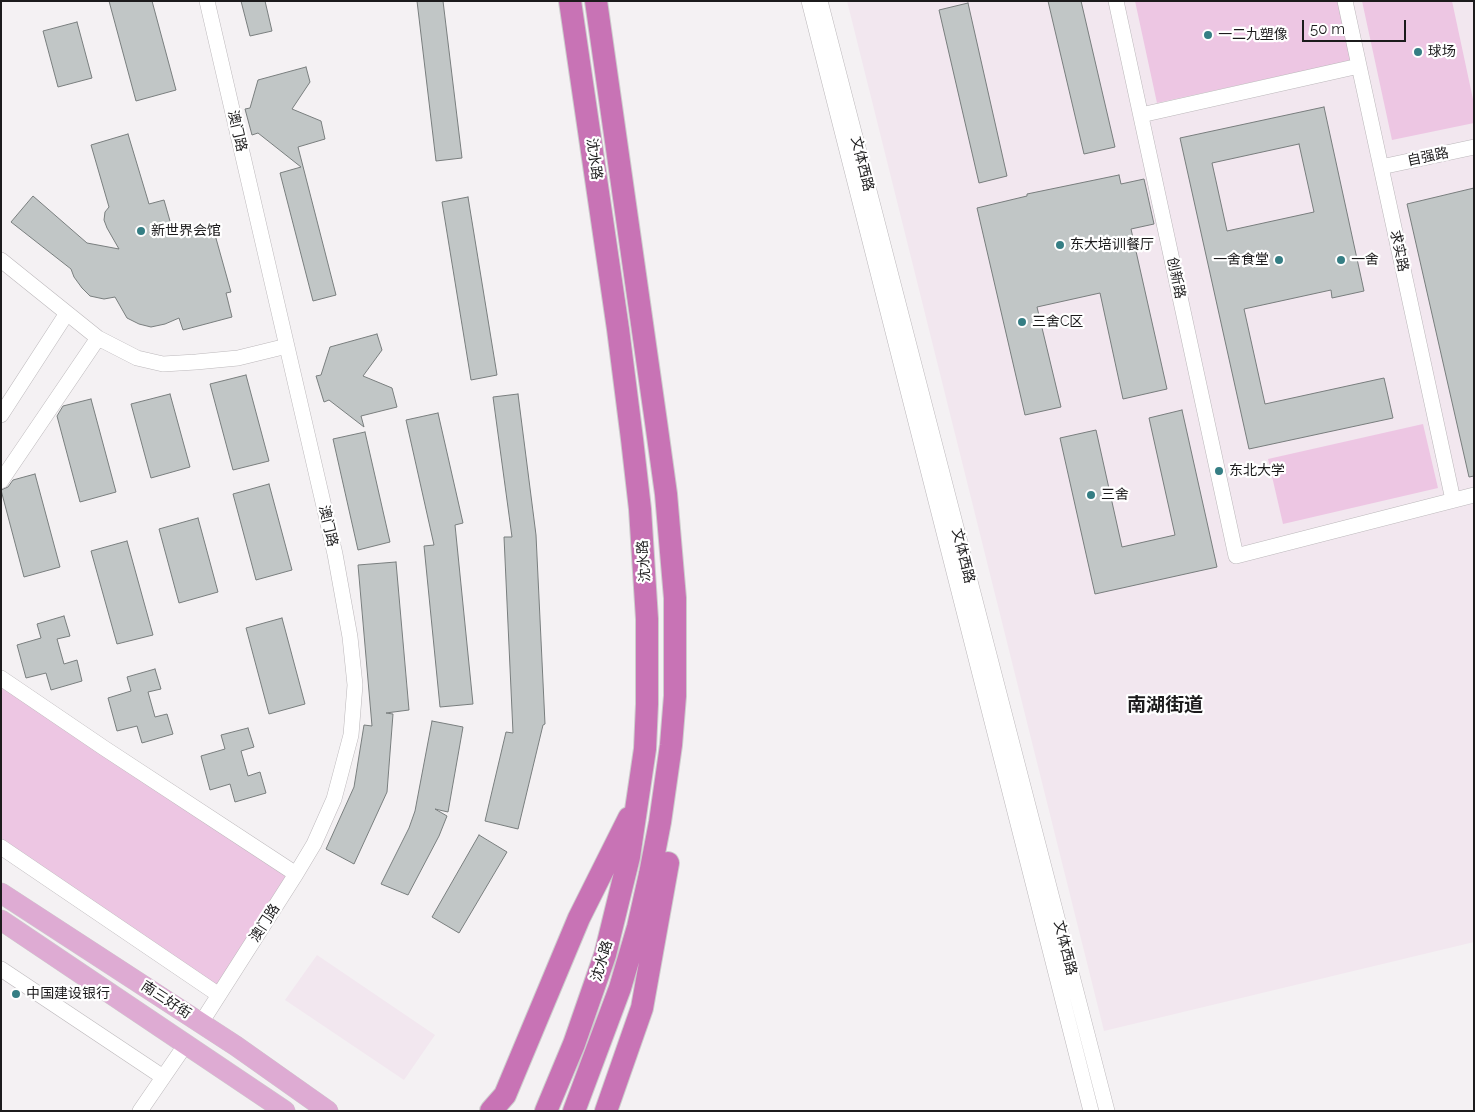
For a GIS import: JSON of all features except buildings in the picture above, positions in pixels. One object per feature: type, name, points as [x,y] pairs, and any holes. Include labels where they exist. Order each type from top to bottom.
[{"type":"highway","name":"沈水路","points":[[546,1111],[574,1044],[605,955],[629,857],[645,749],[648,660],[648,619],[640,509],[618,330],[570,1]]},
{"type":"highway","name":"沈水路","points":[[574,1111],[620,988],[638,927],[660,822],[671,745],[675,696],[675,598],[671,542],[656,422],[596,1]]},
{"type":"highway","points":[[606,1111],[642,1008],[670,852],[671,745]]},
{"type":"highway","points":[[491,1111],[505,1094],[579,918],[638,799]]},
{"type":"main road","name":"南三好街","points":[[1,893],[201,1023],[328,1111]]},
{"type":"main road","points":[[1,920],[285,1111]]},
{"type":"street","name":"澳门路","points":[[201,1023],[314,844],[334,799],[351,735],[355,684],[350,636],[335,554],[207,1]]},
{"type":"street","name":"文体西路","points":[[809,1],[1091,1111]]},
{"type":"street","name":"文体西路","points":[[820,1],[1107,1111]]},
{"type":"street","name":"创新路","points":[[1116,1],[1236,556],[1453,500]]},
{"type":"street","name":"求实路","points":[[1345,1],[1453,500]]},
{"type":"street","points":[[1141,115],[1359,66]]},
{"type":"street","name":"自强路","points":[[1381,167],[1474,147]]},
{"type":"street","points":[[1,260],[98,338],[137,358],[163,364],[238,358],[287,346]]},
{"type":"street","points":[[1,415],[68,313]]},
{"type":"street","points":[[1,481],[98,338]]},
{"type":"street","points":[[1453,500],[1474,496]]},
{"type":"street","points":[[1,678],[296,874]]},
{"type":"street","points":[[1,847],[219,994]]},
{"type":"street","points":[[1,969],[163,1078]]},
{"type":"street","points":[[140,1111],[186,1044]]},
{"type":"shaded area","name":"东北大学","points":[[847,1],[1474,1],[1474,942],[1104,1031]]},
{"type":"shaded area","points":[[1135,1],[1340,1],[1353,60],[1157,103]]},
{"type":"shaded area","name":"球场","points":[[1362,1],[1452,1],[1474,104],[1474,123],[1392,140]]},
{"type":"shaded area","points":[[1423,424],[1438,488],[1283,524],[1268,459]]},
{"type":"shaded area","points":[[1,678],[296,874],[219,995],[1,847]]},
{"type":"shaded area","points":[[317,955],[435,1035],[404,1080],[285,1000]]},
{"type":"place","name":"一二九塑像","points":[[1208,35]]},
{"type":"place","name":"球场","points":[[1418,52]]},
{"type":"place","name":"新世界会馆","points":[[141,231]]},
{"type":"place","name":"东大培训餐厅","points":[[1060,245]]},
{"type":"place","name":"一舍食堂","points":[[1279,260]]},
{"type":"place","name":"一舍","points":[[1341,260]]},
{"type":"place","name":"三舍C区","points":[[1022,322]]},
{"type":"place","name":"东北大学","points":[[1219,471]]},
{"type":"place","name":"三舍","points":[[1091,495]]},
{"type":"place","name":"中国建设银行","points":[[16,994]]},
{"type":"district","name":"南湖街道","points":[[1165,705]]}]
